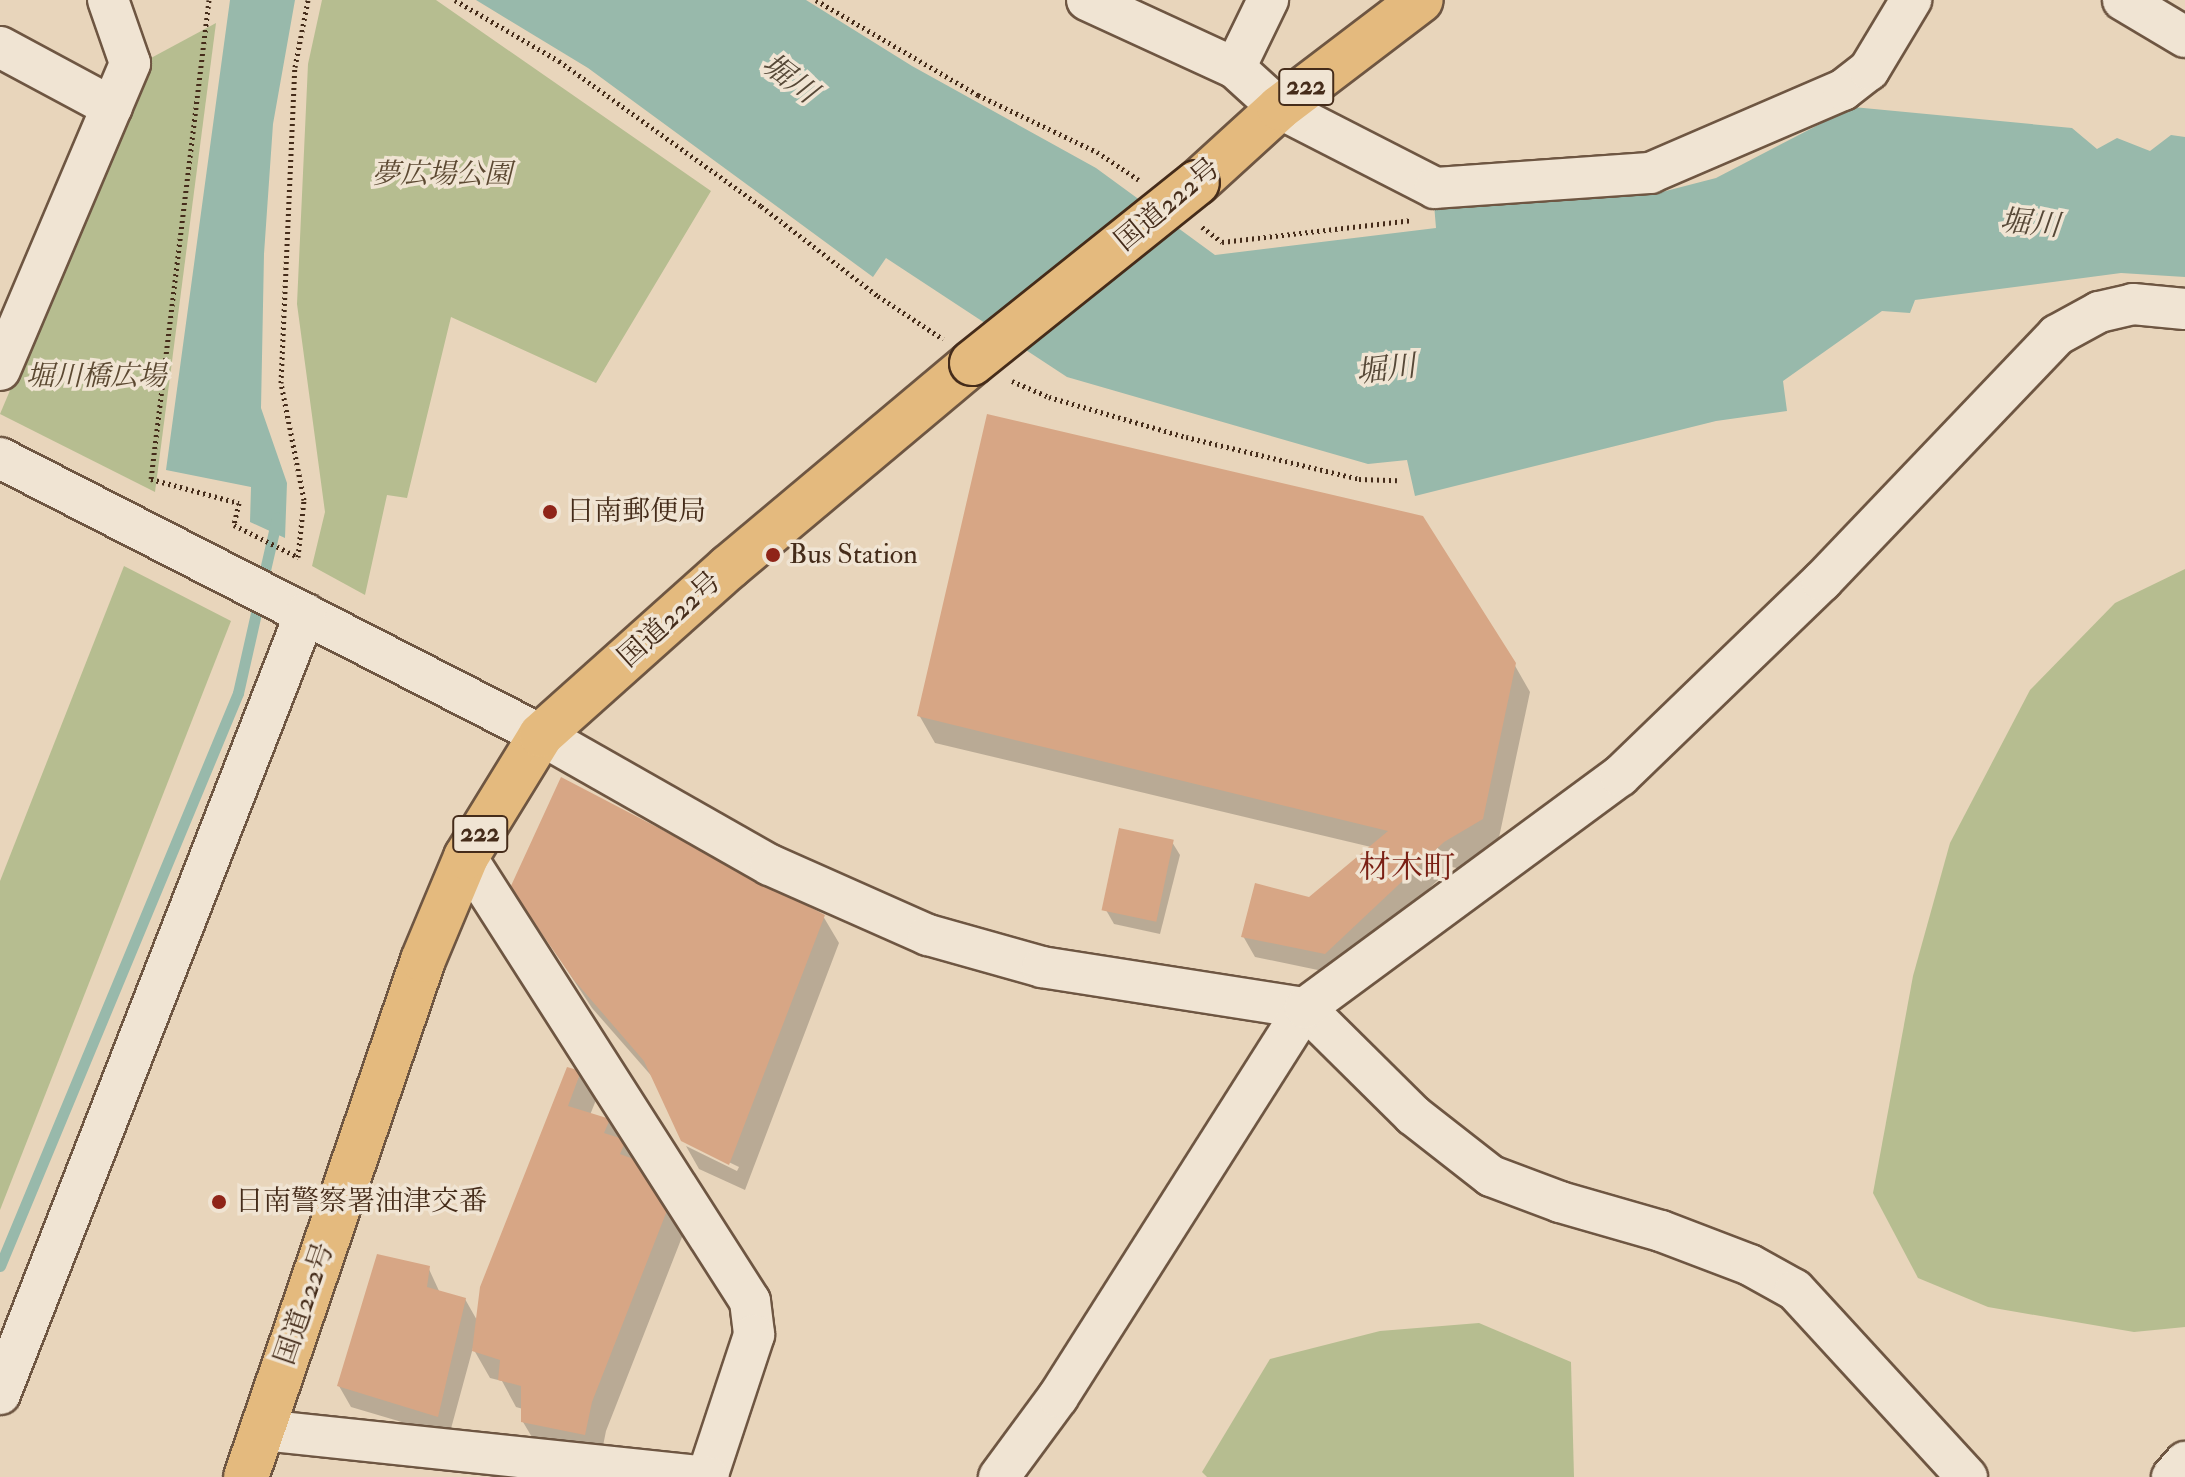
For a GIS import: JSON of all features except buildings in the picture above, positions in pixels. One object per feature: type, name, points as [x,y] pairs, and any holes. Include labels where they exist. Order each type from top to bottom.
[{"type":"highway","name":"国道222号","points":[[246,1477],[423,960],[466,857],[541,735],[729,567],[972,363],[1184,193],[1279,108],[1421,0]]},
{"type":"street","points":[[0,370],[130,63],[108,0]]},
{"type":"street","points":[[1087,0],[1235,68],[1279,108],[1435,188],[1650,173],[1843,90],[1869,70],[1911,0]]},
{"type":"street","points":[[1235,68],[1268,0]]},
{"type":"street","points":[[2123,0],[2185,37]]},
{"type":"street","points":[[0,47],[112,107]]},
{"type":"street","points":[[999,1477],[1058,1397],[1305,1008],[1620,776],[1822,581],[2057,335],[2099,312],[2133,304],[2185,309]]},
{"type":"street","points":[[9,463],[541,735],[770,865],[928,935],[1042,967],[1305,1008],[1413,1115],[1491,1176],[1560,1202],[1661,1231],[1750,1265],[1795,1290],[1967,1477]]},
{"type":"street","points":[[0,1394],[295,609]]},
{"type":"street","points":[[262,1430],[708,1477],[754,1335],[750,1301],[466,857]]},
{"type":"street","points":[[2172,1477],[2185,1462]]},
{"type":"path","points":[[209,0],[151,479],[239,503],[234,525],[298,557],[304,500],[281,383],[295,67],[308,0]]},
{"type":"path","points":[[455,0],[559,61],[972,363],[1049,397],[1186,437],[1359,479],[1397,480]]},
{"type":"path","points":[[816,0],[978,95],[1184,193],[1222,242],[1423,219]]},
{"type":"green space","name":"夢広場公園","points":[[322,0],[436,0],[711,191],[596,383],[451,317],[407,498],[387,495],[365,595],[312,566],[325,512],[297,304],[308,64]]},
{"type":"green space","name":"堀川橋広場","points":[[216,23],[155,492],[0,414],[151,58]]},
{"type":"green space","points":[[124,566],[231,621],[0,1210],[0,881]]},
{"type":"green space","points":[[2185,569],[2185,1327],[2134,1332],[1988,1307],[1918,1278],[1873,1193],[1913,976],[1950,843],[2030,690],[2115,603]]},
{"type":"green space","points":[[1479,1323],[1571,1362],[1574,1477],[1207,1477],[1202,1472],[1270,1359],[1380,1331]]},
{"type":"water","points":[[230,0],[295,0],[273,124],[264,254],[261,408],[287,483],[285,538],[250,522],[251,487],[166,470]]},
{"type":"water","name":"堀川","points":[[476,0],[806,0],[912,66],[1096,168],[1215,255],[1436,228],[1434,204],[1658,193],[1716,178],[1853,107],[2072,128],[2097,149],[2117,138],[2150,151],[2171,135],[2185,137],[2185,277],[2121,273],[1915,300],[1910,313],[1882,311],[1783,381],[1787,411],[1716,421],[1415,496],[1407,460],[1368,464],[1067,377],[886,258],[873,277],[588,68]]},
{"type":"waterway","points":[[262,583],[277,518]]},
{"type":"waterway","points":[[0,1266],[238,693],[259,600]]},
{"type":"place","name":"日南郵便局","points":[[550,512]]},
{"type":"place","name":"Bus Station","points":[[773,555]]},
{"type":"place","name":"日南警察署油津交番","points":[[219,1202]]},
{"type":"district","name":"材木町","points":[[1407,868]]}]
